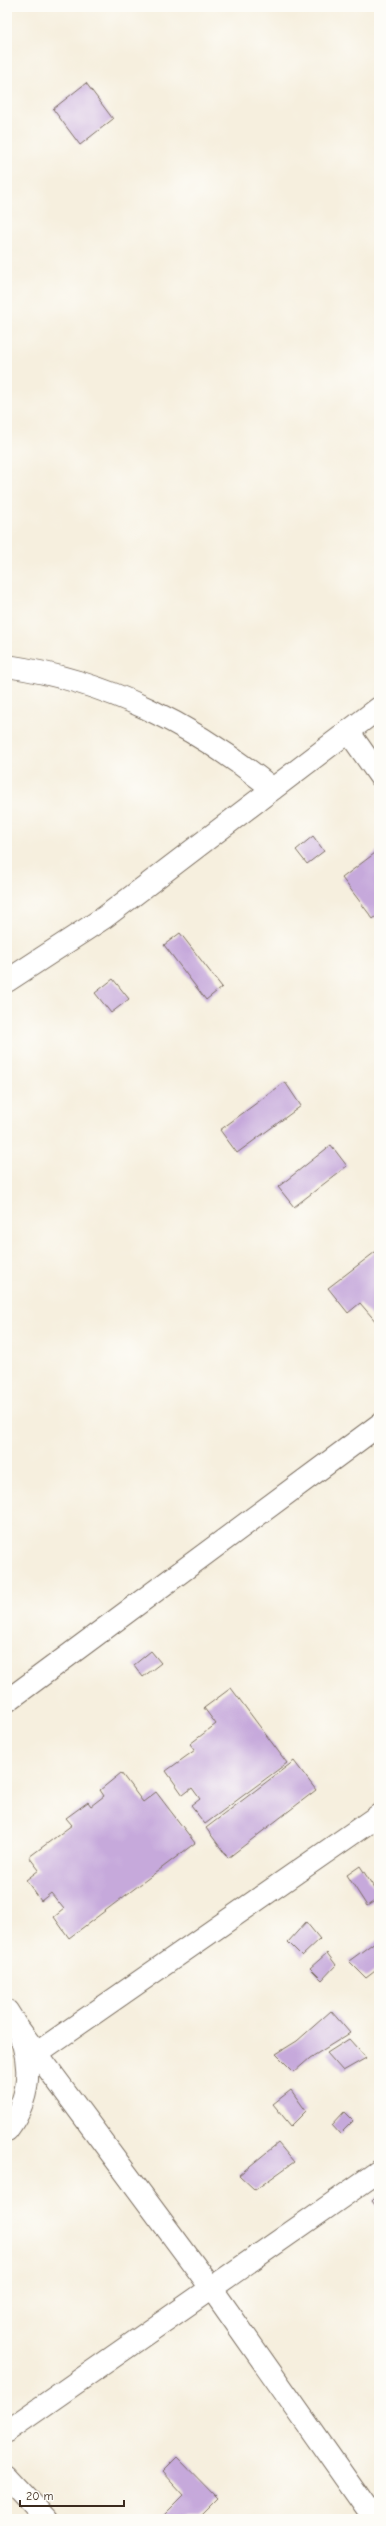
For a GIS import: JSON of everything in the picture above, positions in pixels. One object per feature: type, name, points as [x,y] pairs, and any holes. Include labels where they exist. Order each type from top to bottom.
[{"type":"street","points":[[7,666],[80,681],[150,709],[205,738],[273,789]]},
{"type":"street","points":[[7,981],[105,918],[379,708]]},
{"type":"street","points":[[348,731],[379,775]]},
{"type":"street","points":[[7,1701],[379,1425]]},
{"type":"street","points":[[37,2053],[379,1815]]},
{"type":"street","points":[[13,2019],[212,2289],[374,2519]]},
{"type":"street","points":[[7,2130],[21,2105],[26,2086],[28,2066],[25,2046],[13,2019]]},
{"type":"street","points":[[7,2432],[379,2171]]},
{"type":"street","points":[[7,2477],[46,2519]]},
{"type":"building","points":[[86,83],[113,119],[80,145],[53,109]]},
{"type":"building","points":[[313,836],[324,851],[307,864],[296,850]]},
{"type":"building","points":[[379,850],[379,914],[373,919],[342,878]]},
{"type":"building","points":[[180,933],[222,987],[206,1000],[164,945]]},
{"type":"building","points":[[113,979],[129,999],[111,1013],[95,993]]},
{"type":"building","points":[[285,1082],[301,1106],[237,1153],[220,1130]]},
{"type":"building","points":[[331,1145],[347,1166],[294,1207],[278,1187]]},
{"type":"building","points":[[379,1249],[379,1322],[377,1323],[360,1303],[348,1313],[328,1288]]},
{"type":"building","points":[[151,1651],[161,1663],[143,1677],[134,1665]]},
{"type":"building","points":[[231,1688],[287,1763],[205,1824],[191,1806],[200,1799],[192,1788],[183,1795],[166,1771],[195,1750],[190,1744],[216,1724],[204,1708]]},
{"type":"building","points":[[294,1761],[316,1790],[228,1858],[206,1828]]},
{"type":"building","points":[[121,1773],[143,1802],[156,1792],[195,1843],[69,1938],[54,1917],[64,1909],[51,1893],[41,1901],[26,1880],[39,1870],[29,1857],[72,1825],[66,1818],[88,1802],[91,1806],[104,1796],[100,1790]]},
{"type":"building","points":[[360,1866],[379,1895],[379,1898],[367,1906],[347,1875]]},
{"type":"building","points":[[306,1922],[320,1939],[302,1956],[288,1942]]},
{"type":"building","points":[[379,1939],[379,1968],[366,1978],[349,1961]]},
{"type":"building","points":[[327,1953],[336,1965],[322,1980],[310,1968]]},
{"type":"building","points":[[331,2011],[350,2033],[310,2058],[294,2072],[276,2054],[297,2041]]},
{"type":"building","points":[[349,2039],[366,2058],[343,2071],[327,2053]]},
{"type":"building","points":[[291,2090],[306,2111],[291,2126],[273,2104]]},
{"type":"building","points":[[344,2112],[353,2121],[340,2134],[332,2125]]},
{"type":"building","points":[[278,2143],[294,2162],[255,2190],[239,2175]]},
{"type":"building","points":[[379,2194],[379,2210],[372,2201]]},
{"type":"building","points":[[177,2457],[218,2499],[198,2519],[159,2519],[183,2495],[162,2472]]}]
